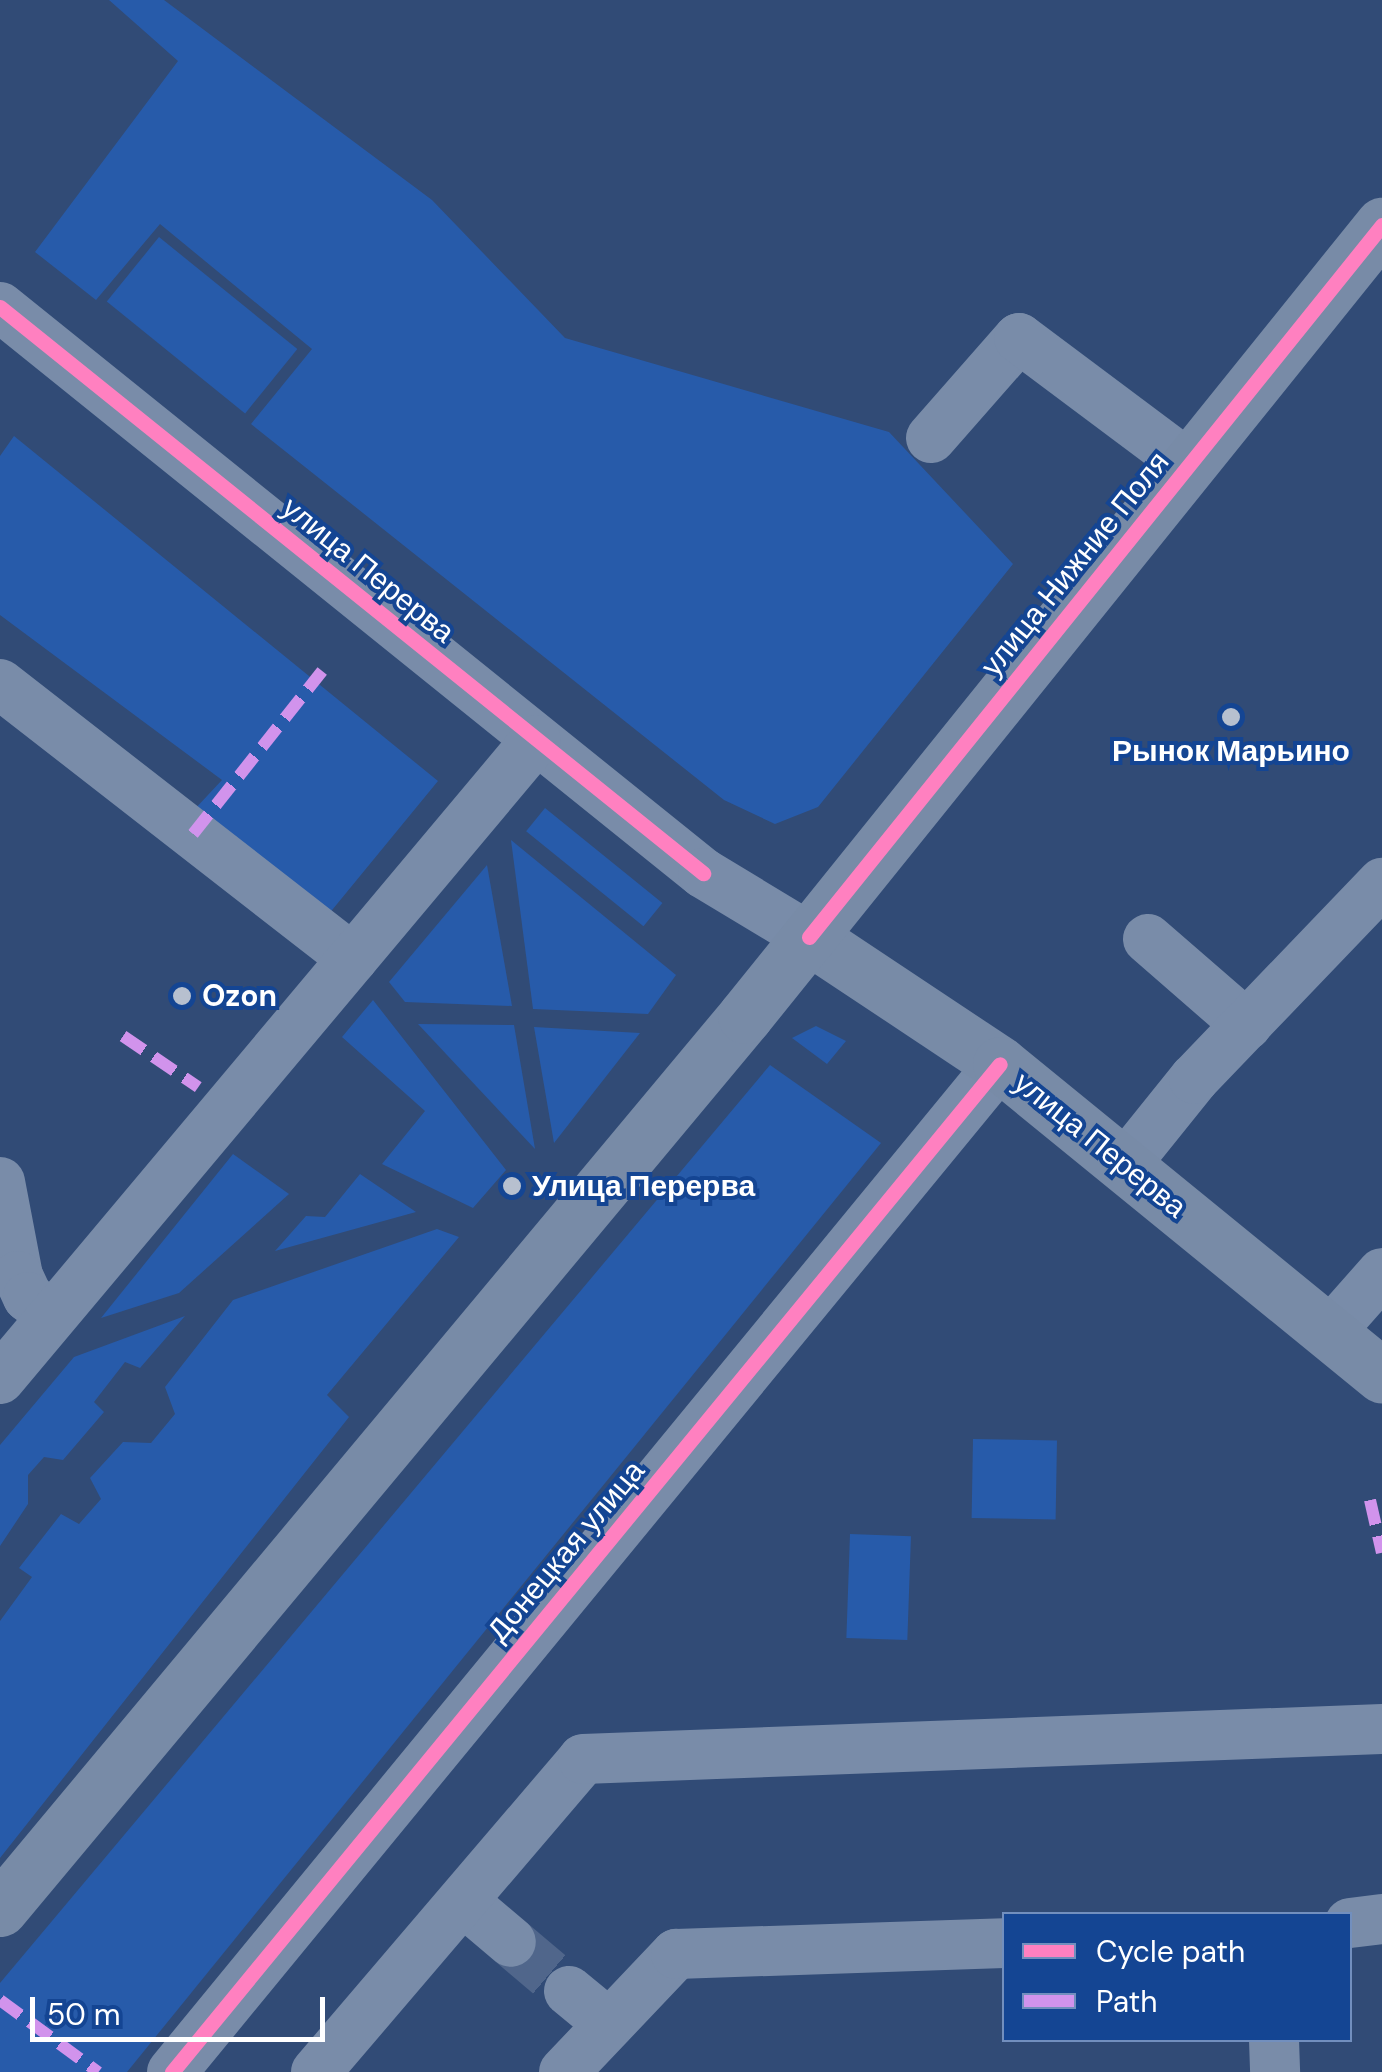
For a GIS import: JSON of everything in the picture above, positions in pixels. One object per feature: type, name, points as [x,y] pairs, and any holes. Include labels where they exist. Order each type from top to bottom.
[{"type":"main road","name":"улица Нижние Поля","points":[[810,937],[1382,225]]},
{"type":"main road","name":"улица Перерва","points":[[810,937],[1000,1064],[1382,1376]]},
{"type":"main road","points":[[0,1910],[810,937]]},
{"type":"street","name":"улица Перерва","points":[[7,328],[703,873],[810,937]]},
{"type":"street","points":[[931,438],[1020,338],[1190,465]]},
{"type":"street","points":[[0,684],[353,959]]},
{"type":"street","points":[[0,1380],[536,740]]},
{"type":"street","points":[[1124,1166],[1247,1025],[1382,882]]},
{"type":"street","points":[[1148,939],[1247,1025]]},
{"type":"street","name":"Донецкая улица","points":[[172,2072],[1000,1064]]},
{"type":"street","points":[[0,1182],[18,1276],[28,1296],[51,1315]]},
{"type":"street","points":[[1329,1334],[1382,1272]]},
{"type":"street","points":[[316,2072],[465,1904],[583,1759],[1382,1729]]},
{"type":"street","points":[[465,1904],[512,1942]]},
{"type":"street","points":[[1352,1923],[1382,1919]]},
{"type":"street","points":[[564,2072],[676,1954],[1002,1943]]},
{"type":"street","points":[[569,1991],[608,2024]]},
{"type":"street","points":[[1274,2042],[1275,2072]]},
{"type":"shaded area","points":[[109,0],[164,0],[432,200],[565,338],[889,432],[1013,564],[818,807],[775,824],[724,800],[251,424],[312,349],[160,224],[96,300],[35,252],[178,61]]},
{"type":"shaded area","points":[[159,237],[297,349],[245,414],[107,302]]},
{"type":"shaded area","points":[[14,436],[438,781],[328,915],[193,811],[222,780],[0,615],[0,456]]},
{"type":"shaded area","points":[[545,808],[662,903],[643,926],[526,831]]},
{"type":"shaded area","points":[[511,840],[676,975],[648,1014],[533,1009]]},
{"type":"shaded area","points":[[487,865],[512,1006],[405,1002],[389,982]]},
{"type":"shaded area","points":[[373,1000],[506,1170],[473,1208],[382,1164],[425,1111],[342,1037]]},
{"type":"shaded area","points":[[418,1024],[514,1025],[535,1149]]},
{"type":"shaded area","points":[[816,1026],[846,1041],[827,1064],[792,1038]]},
{"type":"shaded area","points":[[534,1027],[640,1033],[554,1143]]},
{"type":"shaded area","points":[[770,1065],[881,1143],[127,2072],[0,2072],[0,1983]]},
{"type":"shaded area","points":[[233,1154],[289,1194],[179,1293],[101,1318]]},
{"type":"shaded area","points":[[360,1174],[416,1212],[275,1251],[306,1216],[325,1217]]},
{"type":"shaded area","points":[[437,1229],[459,1237],[327,1395],[349,1417],[0,1858],[0,1621],[32,1577],[19,1568],[61,1514],[79,1524],[101,1499],[90,1478],[123,1442],[151,1443],[175,1414],[165,1387],[233,1300]]},
{"type":"shaded area","points":[[185,1316],[140,1368],[125,1362],[94,1402],[104,1412],[63,1460],[44,1457],[28,1475],[28,1504],[0,1546],[0,1445],[74,1357]]},
{"type":"shaded area","points":[[973,1439],[1057,1440],[1056,1519],[972,1518]]},
{"type":"shaded area","points":[[850,1534],[911,1536],[907,1640],[846,1638]]},
{"type":"tunnel","points":[[511,1942],[569,1991]]},
{"type":"marked path","points":[[193,834],[322,671]]},
{"type":"marked path","points":[[123,1036],[198,1087]]},
{"type":"marked path","points":[[1370,1500],[1382,1553]]},
{"type":"marked path","points":[[0,2000],[98,2072]]},
{"type":"cycle path","points":[[809,937],[1382,225]]},
{"type":"cycle path","points":[[0,307],[703,873]]},
{"type":"cycle path","points":[[172,2072],[1000,1064]]},
{"type":"place","name":"Рынок Марьино","points":[[1231,717]]},
{"type":"place","name":"Ozon","points":[[182,996]]},
{"type":"place","name":"Улица Перерва","points":[[512,1186]]}]
